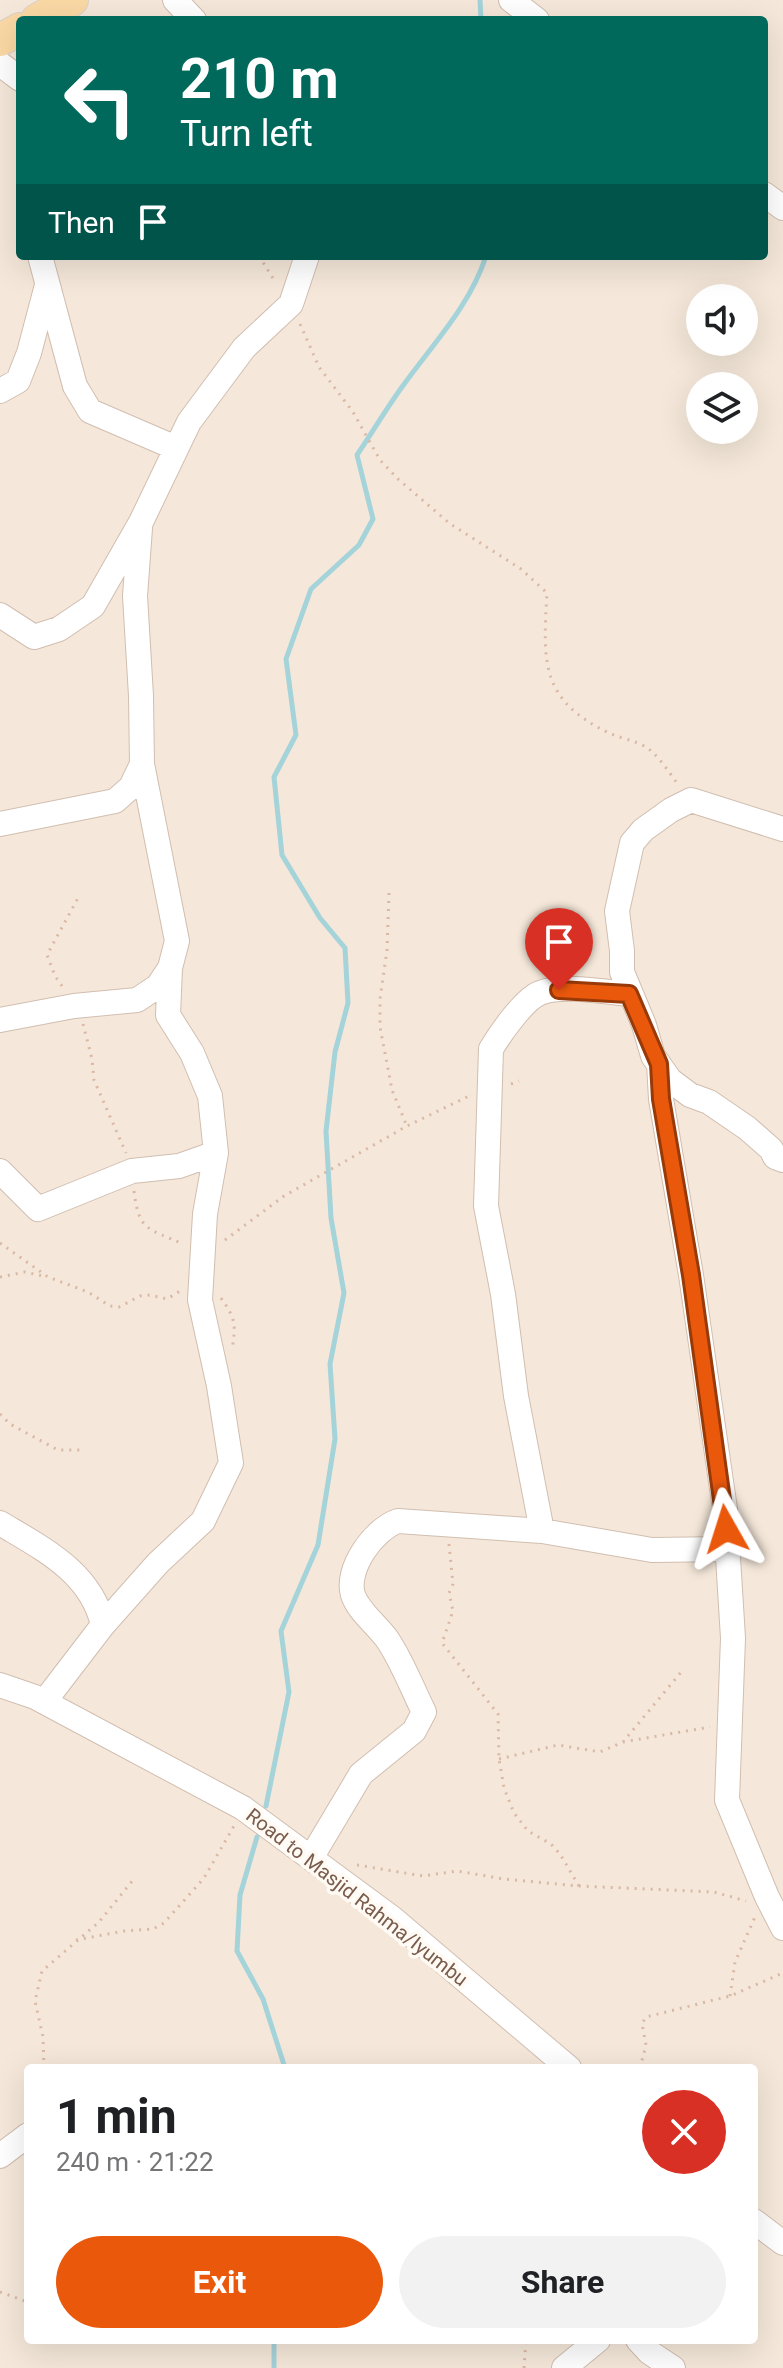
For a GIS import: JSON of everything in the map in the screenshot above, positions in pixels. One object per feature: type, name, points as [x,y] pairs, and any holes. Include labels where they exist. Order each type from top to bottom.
[{"type":"main road","points":[[44,16],[72,0]]},
{"type":"street","points":[[175,0],[190,16]]},
{"type":"street","points":[[511,0],[532,16]]},
{"type":"street","points":[[41,260],[75,386],[90,411],[176,448]]},
{"type":"street","points":[[0,615],[34,637],[59,629],[93,606],[141,522],[189,422],[244,348],[291,304],[306,260]]},
{"type":"street","points":[[0,391],[18,381],[48,283]]},
{"type":"street","points":[[141,522],[135,596],[142,764],[177,941],[170,968],[168,1015]]},
{"type":"street","points":[[0,824],[115,801],[131,787],[142,764]]},
{"type":"street","points":[[783,829],[691,800],[643,830],[632,843],[617,911],[622,972],[659,1064],[670,1080],[747,1128],[771,1149],[775,1157],[783,1160]]},
{"type":"street","points":[[137,1000],[158,986],[170,968]]},
{"type":"street","points":[[542,1531],[516,1396],[503,1294],[486,1206],[491,1049],[531,999],[542,992],[629,994]]},
{"type":"street","points":[[0,1020],[74,1006],[137,1000],[153,1004],[168,1015],[192,1053],[210,1096],[216,1153],[205,1214],[200,1300],[219,1386],[231,1463],[203,1521],[158,1563],[103,1625],[44,1702]]},
{"type":"street","points":[[659,1064],[661,1099],[691,1275],[720,1478],[727,1549],[733,1638],[727,1800],[773,1916]]},
{"type":"street","points":[[0,1171],[38,1209],[132,1171],[179,1166],[216,1153]]},
{"type":"street","points":[[311,1858],[361,1774],[414,1731],[424,1712],[386,1639],[352,1594],[355,1571],[368,1543],[384,1526],[398,1521],[542,1531],[652,1550],[727,1549]]},
{"type":"street","points":[[0,1523],[62,1561],[88,1588],[100,1611],[103,1625]]},
{"type":"street","name":"Road to Masjid Rahma/Iyumbu","points":[[0,1685],[44,1702],[243,1808],[392,1918],[564,2064]]},
{"type":"street","points":[[0,2156],[24,2138]]},
{"type":"street","points":[[758,2224],[783,2243]]},
{"type":"street","points":[[564,2368],[593,2344]]},
{"type":"street","points":[[642,2344],[673,2368]]},
{"type":"path","points":[[262,260],[291,304],[319,367],[353,412],[380,460],[449,523],[521,569],[547,593],[544,638],[548,672],[563,704],[585,721],[612,735],[646,747],[691,800]]},
{"type":"path","points":[[389,893],[380,1027],[392,1090],[407,1126]]},
{"type":"path","points":[[78,898],[47,955],[87,1035],[94,1080],[132,1171],[137,1212],[144,1227],[188,1246],[202,1261]]},
{"type":"path","points":[[0,1277],[25,1272],[48,1277],[88,1292],[110,1306],[119,1307],[140,1296],[167,1299],[187,1284],[202,1261],[237,1229],[284,1196],[456,1100],[519,1081]]},
{"type":"path","points":[[0,1243],[48,1277]]},
{"type":"path","points":[[0,1414],[10,1424],[58,1450],[81,1450]]},
{"type":"path","points":[[447,1534],[453,1584],[449,1593],[453,1611],[442,1643],[498,1714],[499,1759],[507,1798],[518,1820],[532,1834],[555,1848],[579,1886]]},
{"type":"path","points":[[623,1742],[682,1671]]},
{"type":"path","points":[[499,1759],[558,1745],[600,1752],[623,1742],[728,1723]]},
{"type":"path","points":[[76,1940],[153,1929],[164,1923],[204,1878],[243,1808]]},
{"type":"path","points":[[353,1865],[423,1876],[457,1871],[579,1886],[714,1892],[732,1896],[773,1916],[741,1944],[730,1996]]},
{"type":"path","points":[[44,2064],[43,2037],[35,2001],[42,1971],[99,1922],[133,1880]]},
{"type":"path","points":[[641,2064],[646,2045],[642,2024],[646,2017],[730,1996],[783,1973]]},
{"type":"path","points":[[0,2292],[24,2301]]},
{"type":"path","points":[[524,2368],[526,2344]]},
{"type":"shaded area","points":[[0,0],[783,0],[783,2368],[0,2368]]},
{"type":"waterway","points":[[480,0],[481,16]]},
{"type":"waterway","points":[[266,1806],[289,1692],[281,1631],[318,1545],[335,1439],[330,1364],[344,1293],[331,1218],[326,1131],[335,1052],[348,1003],[345,948],[320,918],[282,855],[274,777],[296,735],[286,659],[311,589],[359,545],[373,519],[357,455],[396,395],[460,308],[484,260]]},
{"type":"waterway","points":[[257,1837],[240,1895],[237,1951],[263,1999],[284,2064]]},
{"type":"waterway","points":[[274,2344],[274,2368]]},
{"type":"route","points":[[559,990],[629,994],[659,1064],[661,1099],[691,1275],[726,1529]]}]
